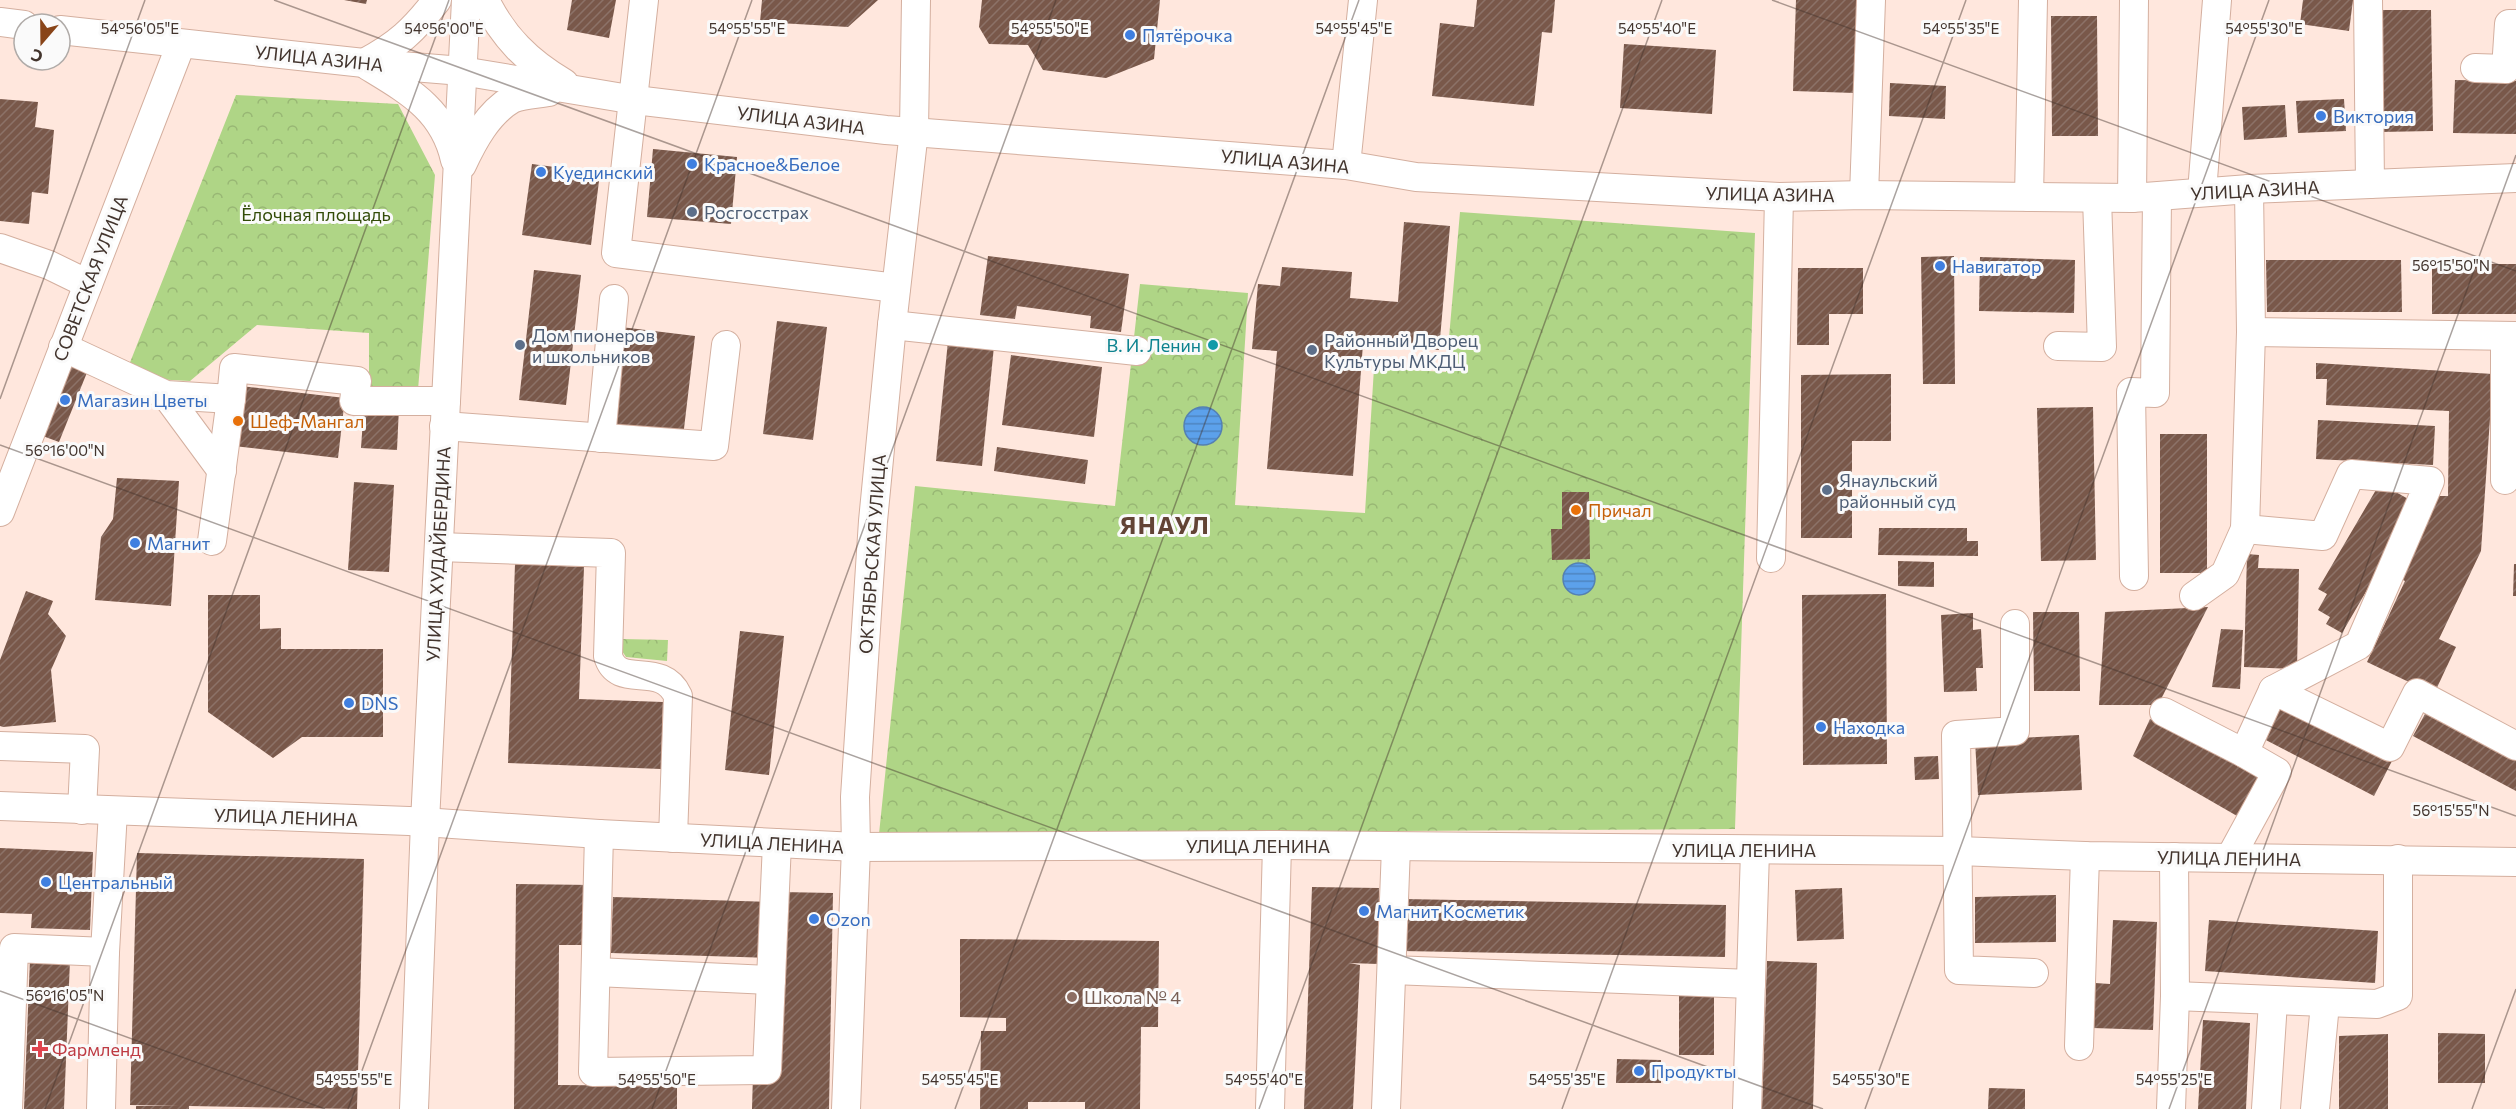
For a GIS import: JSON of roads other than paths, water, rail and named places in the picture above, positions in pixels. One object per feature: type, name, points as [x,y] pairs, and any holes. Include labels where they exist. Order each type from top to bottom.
[{"type":"street","points":[[363,63],[388,51],[416,28],[437,0]]},
{"type":"street","name":"УЛИЦА ХУДАЙБЕРДИНА","points":[[414,1109],[425,822],[466,0]]},
{"type":"street","points":[[485,0],[494,18],[523,55],[573,88]]},
{"type":"street","points":[[644,0],[635,100],[616,254],[896,288]]},
{"type":"street","name":"ОКТЯБРЬСКАЯ УЛИЦА","points":[[846,1109],[856,847],[855,797],[873,521],[914,131],[916,0]]},
{"type":"street","points":[[1346,165],[1362,0]]},
{"type":"street","points":[[1864,195],[1872,0]]},
{"type":"street","points":[[2029,197],[2033,0]]},
{"type":"street","points":[[2134,0],[2156,393],[2131,392],[2134,576]]},
{"type":"street","points":[[2202,192],[2217,0]]},
{"type":"street","points":[[2368,0],[2370,184]]},
{"type":"street","points":[[2475,68],[2506,69],[2509,24],[2516,24]]},
{"type":"street","name":"УЛИЦА АЗИНА","points":[[72,31],[363,63],[462,71],[635,100],[914,131],[1346,165],[1416,177],[1779,197],[1864,195],[2097,198],[2145,198],[2249,189],[2516,178]]},
{"type":"street","name":"СОВЕТСКАЯ УЛИЦА","points":[[0,512],[181,44]]},
{"type":"street","points":[[363,63],[415,95],[435,118],[450,139],[458,175]]},
{"type":"street","points":[[458,175],[474,140],[496,112],[513,98],[573,88]]},
{"type":"street","points":[[2194,596],[2225,574],[2245,530],[2251,332],[2249,189]]},
{"type":"street","points":[[1771,558],[1779,197]]},
{"type":"street","points":[[2058,346],[2102,347],[2097,198]]},
{"type":"street","points":[[0,248],[49,266],[88,284]]},
{"type":"street","points":[[601,438],[614,299]]},
{"type":"street","points":[[892,325],[1137,351]]},
{"type":"street","points":[[2251,332],[2511,336],[2505,480]]},
{"type":"street","points":[[212,541],[234,368],[357,381],[354,401],[601,438],[714,446],[726,345]]},
{"type":"street","points":[[63,347],[166,395],[231,399]]},
{"type":"street","points":[[166,395],[222,471]]},
{"type":"street","points":[[2244,753],[2273,690],[2359,645],[2430,481],[2351,474],[2323,536],[2245,530]]},
{"type":"street","points":[[439,547],[611,553],[608,656],[610,663],[619,672],[626,674],[661,677],[672,685],[678,696],[673,838]]},
{"type":"street","points":[[2015,624],[2014,731],[1956,735],[1959,970],[2034,973]]},
{"type":"street","points":[[2273,690],[2390,747],[2417,693],[2516,746]]},
{"type":"street","points":[[2164,712],[2277,772],[2230,858]]},
{"type":"street","points":[[0,746],[85,749],[82,810]]},
{"type":"street","name":"УЛИЦА ЛЕНИНА","points":[[0,806],[425,822],[599,834],[856,847],[1277,845],[1959,851],[2085,856],[2516,862]]},
{"type":"street","points":[[101,1109],[105,952],[113,811]]},
{"type":"street","points":[[599,834],[593,1072],[767,1070],[777,843]]},
{"type":"street","points":[[1270,1109],[1277,845]]},
{"type":"street","points":[[1386,1109],[1396,847]]},
{"type":"street","points":[[1747,1109],[1755,851]]},
{"type":"street","points":[[2079,1046],[2085,856]]},
{"type":"street","points":[[2171,1109],[2175,996],[2174,857]]},
{"type":"street","points":[[2175,996],[2325,1004],[2376,1004],[2397,996],[2398,860]]},
{"type":"street","points":[[8,1109],[14,948],[105,952]]},
{"type":"street","points":[[1392,970],[1750,984]]},
{"type":"street","points":[[596,972],[771,980]]},
{"type":"street","points":[[2266,1109],[2273,1002]]},
{"type":"street","points":[[2315,1109],[2325,1004]]},
{"type":"water","points":[[1203,407],[1210,408],[1216,413],[1221,419],[1221,433],[1216,439],[1210,444],[1203,445],[1196,444],[1190,439],[1185,433],[1184,426],[1185,419],[1190,413],[1196,408]]},
{"type":"water","points":[[1579,563],[1590,568],[1595,579],[1590,590],[1579,595],[1568,590],[1563,579],[1568,568]]},
{"type":"place","name":"Пятёрочка","points":[[1130,35]]},
{"type":"place","name":"Виктория","points":[[2321,116]]},
{"type":"place","name":"Красное&Белое","points":[[692,164]]},
{"type":"place","name":"Куединский","points":[[541,172]]},
{"type":"place","name":"Росгосстрах","points":[[692,212]]},
{"type":"place","name":"Навигатор","points":[[1940,266]]},
{"type":"place","name":"Дом пионеров и школьников","points":[[520,345]]},
{"type":"place","name":"В. И. Ленин","points":[[1213,345]]},
{"type":"place","name":"Районный Дворец Культуры МКДЦ","points":[[1312,350]]},
{"type":"place","name":"Магазин Цветы","points":[[65,400]]},
{"type":"place","name":"Шеф-Мангал","points":[[238,421]]},
{"type":"place","name":"Янаульский районный суд","points":[[1827,490]]},
{"type":"place","name":"Причал","points":[[1576,510]]},
{"type":"place","name":"Магнит","points":[[135,543]]},
{"type":"place","name":"DNS","points":[[349,703]]},
{"type":"place","name":"Находка","points":[[1821,727]]},
{"type":"place","name":"Центральный","points":[[46,882]]},
{"type":"place","name":"Магнит Косметик","points":[[1364,911]]},
{"type":"place","name":"Ozon","points":[[814,919]]},
{"type":"place","name":"Школа № 4","points":[[1072,997]]},
{"type":"place","name":"Фармленд","points":[[40,1049]]},
{"type":"place","name":"Продукты","points":[[1639,1071]]},
{"type":"district","name":"ЯНАУЛ","points":[[1165,524]]},
{"type":"park label","name":"Ёлочная площадь","points":[[316,214]]}]
